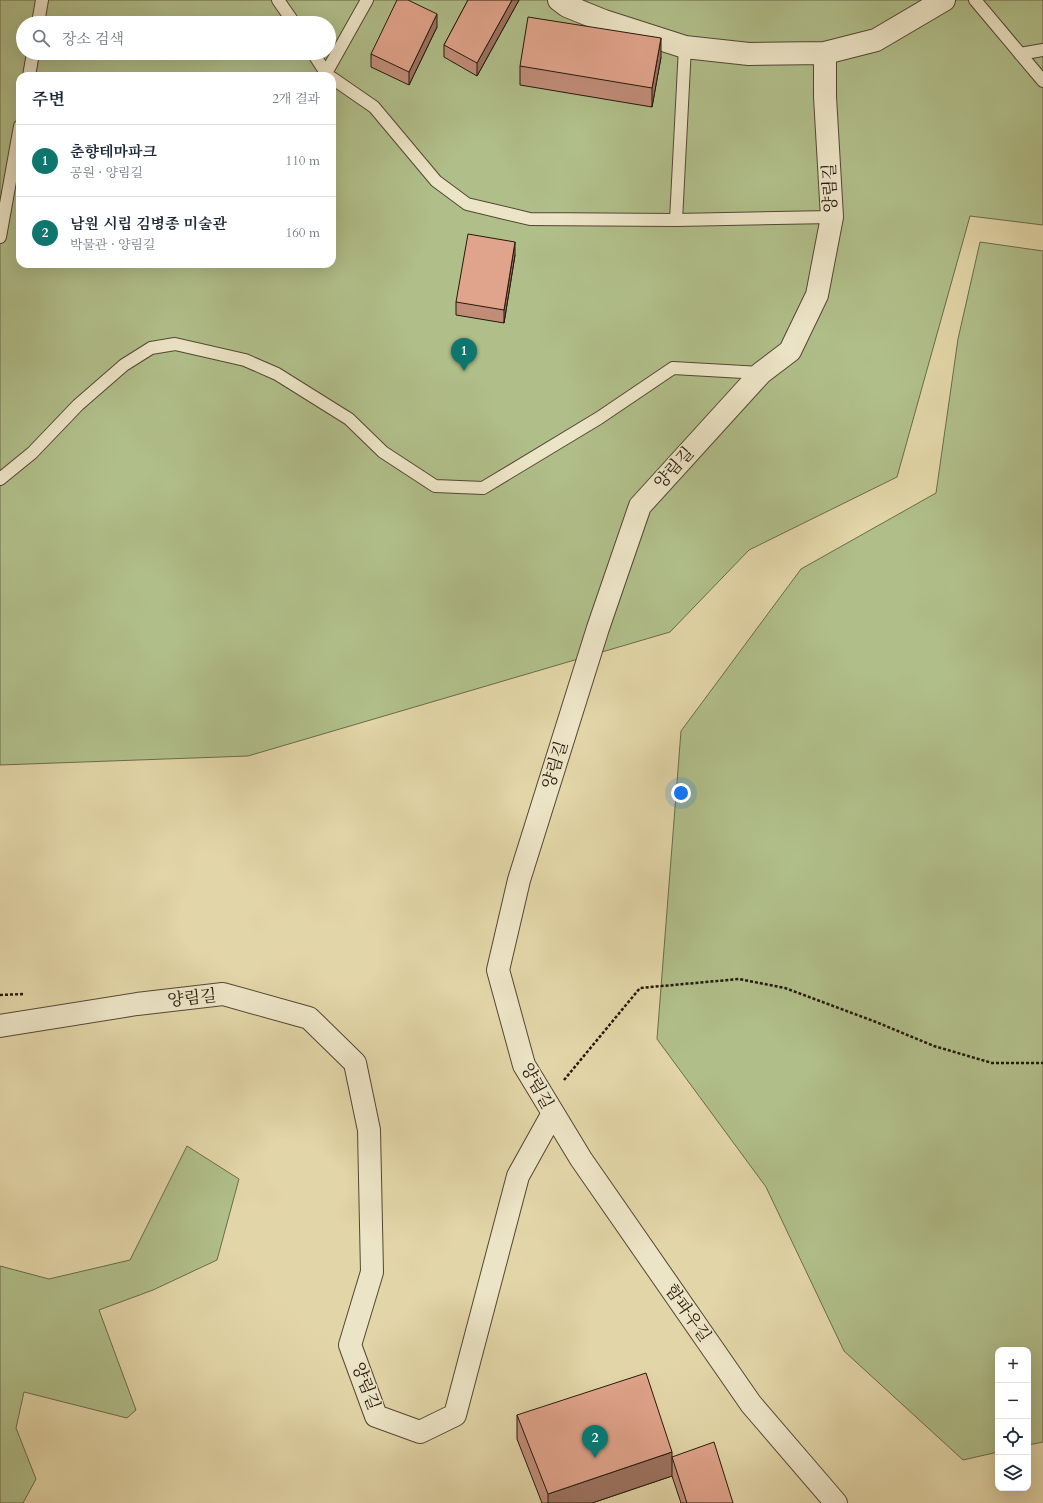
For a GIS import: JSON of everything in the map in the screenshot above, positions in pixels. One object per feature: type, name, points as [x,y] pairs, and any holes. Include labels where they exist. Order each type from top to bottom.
[{"type":"street","points":[[559,0],[567,6],[604,20],[685,47],[749,54],[825,53],[876,40],[944,0]]},
{"type":"street","name":"양림길","points":[[0,1026],[137,1004],[223,994],[310,1018],[355,1063],[369,1130],[372,1272],[350,1345],[376,1416],[420,1432],[455,1415],[518,1176],[549,1108],[524,1065],[498,970],[519,880],[598,628],[640,506],[761,373],[790,351],[817,295],[832,218],[825,97],[825,53]]},
{"type":"street","name":"함파우길","points":[[549,1108],[585,1166],[751,1404],[836,1503]]},
{"type":"lane","points":[[39,16],[42,0]]},
{"type":"lane","points":[[278,0],[289,16]]},
{"type":"lane","points":[[331,72],[367,0]]},
{"type":"lane","points":[[975,0],[1043,81]]},
{"type":"lane","points":[[676,220],[685,47]]},
{"type":"lane","points":[[1020,54],[1043,50]]},
{"type":"lane","points":[[30,72],[32,60]]},
{"type":"lane","points":[[318,60],[326,72]]},
{"type":"lane","points":[[336,81],[374,107],[436,181],[466,204],[530,219],[676,220],[832,218]]},
{"type":"lane","points":[[0,237],[16,148]]},
{"type":"lane","points":[[0,479],[32,453],[78,405],[124,365],[151,348],[175,344],[245,360],[277,374],[349,419],[383,452],[436,486],[483,488],[599,418],[673,368],[761,373]]},
{"type":"path","points":[[549,1108],[640,988],[739,979],[785,988],[876,1022],[934,1046],[992,1063],[1043,1063]]},
{"type":"green space","points":[[0,0],[1043,0],[1043,225],[970,216],[897,477],[749,550],[670,632],[248,756],[0,765]]},
{"type":"green space","points":[[980,242],[1043,251],[1043,1442],[1031,1444],[1031,1347],[995,1347],[995,1453],[963,1460],[844,1351],[766,1187],[657,1039],[681,731],[801,569],[936,493],[958,339]]},
{"type":"green space","points":[[187,1146],[239,1179],[217,1260],[153,1290],[99,1310],[136,1410],[127,1418],[24,1392],[16,1428],[36,1479],[23,1503],[0,1503],[0,1266],[49,1279],[130,1260]]},
{"type":"building","points":[[397,0],[408,0],[437,14],[409,72],[371,54]]},
{"type":"building","points":[[468,0],[512,0],[477,63],[444,45]]},
{"type":"building","points":[[528,17],[661,38],[652,88],[520,66]]},
{"type":"building","points":[[468,234],[515,242],[504,310],[456,302]]},
{"type":"building","points":[[646,1373],[672,1452],[548,1494],[517,1415]]},
{"type":"building","points":[[714,1442],[733,1503],[687,1503],[672,1457]]},
{"type":"place","name":"춘향테마파크","points":[[464,371]]},
{"type":"place","name":"남원 시립 김병종 미술관","points":[[595,1458]]}]
